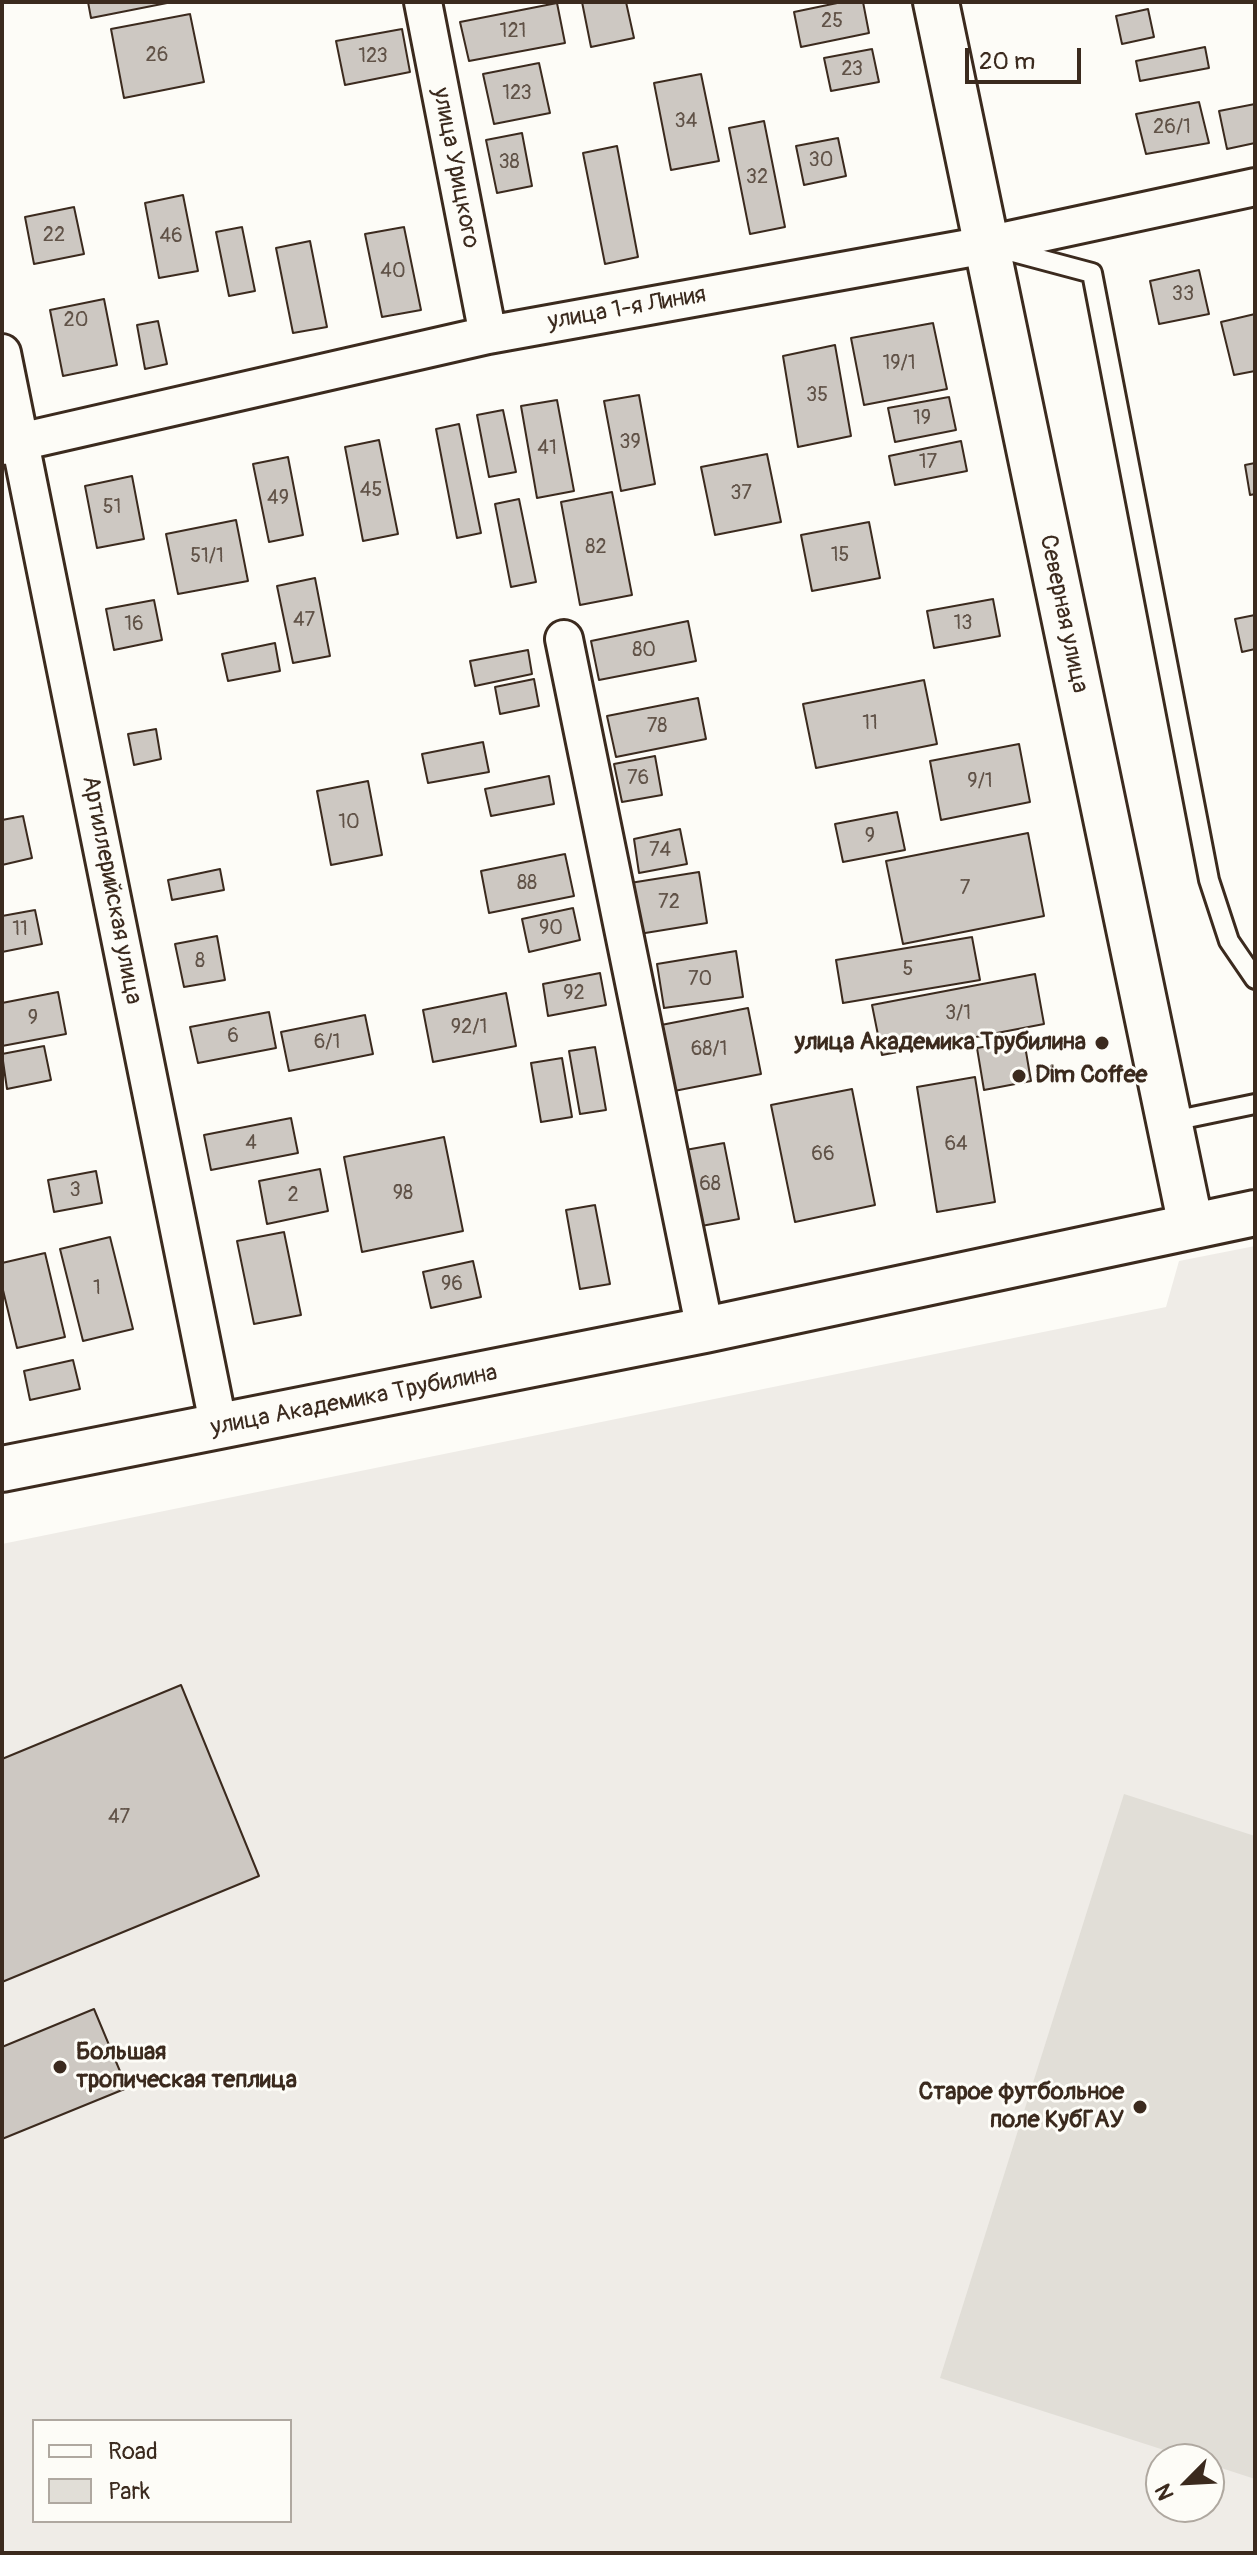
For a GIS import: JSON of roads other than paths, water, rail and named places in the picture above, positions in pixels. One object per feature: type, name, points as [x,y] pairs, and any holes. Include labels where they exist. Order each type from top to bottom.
[{"type":"main road","name":"Северная улица","points":[[936,2],[1191,1226]]},
{"type":"main road","name":"улица Академика Трубилина","points":[[2,1469],[705,1330],[1255,1213]]},
{"type":"street","name":"улица Урицкого","points":[[423,2],[488,335]]},
{"type":"street","name":"улица 1-я Линия","points":[[12,444],[488,335],[986,245],[1255,187]]},
{"type":"street","name":"Артиллерийская улица","points":[[2,353],[12,444],[219,1428]]},
{"type":"street","points":[[564,639],[705,1330]]},
{"type":"lane","points":[[986,245],[1092,273],[1209,880],[1229,941],[1255,979]]},
{"type":"lane","points":[[1168,1122],[1255,1104]]},
{"type":"place","name":"улица Академика Трубилина","points":[[1102,1043]]},
{"type":"place","name":"Dim Coffee","points":[[1019,1076]]},
{"type":"place","name":"Большая тропическая теплица","points":[[60,2067]]},
{"type":"place","name":"Старое футбольное поле КубГАУ","points":[[1140,2107]]}]
